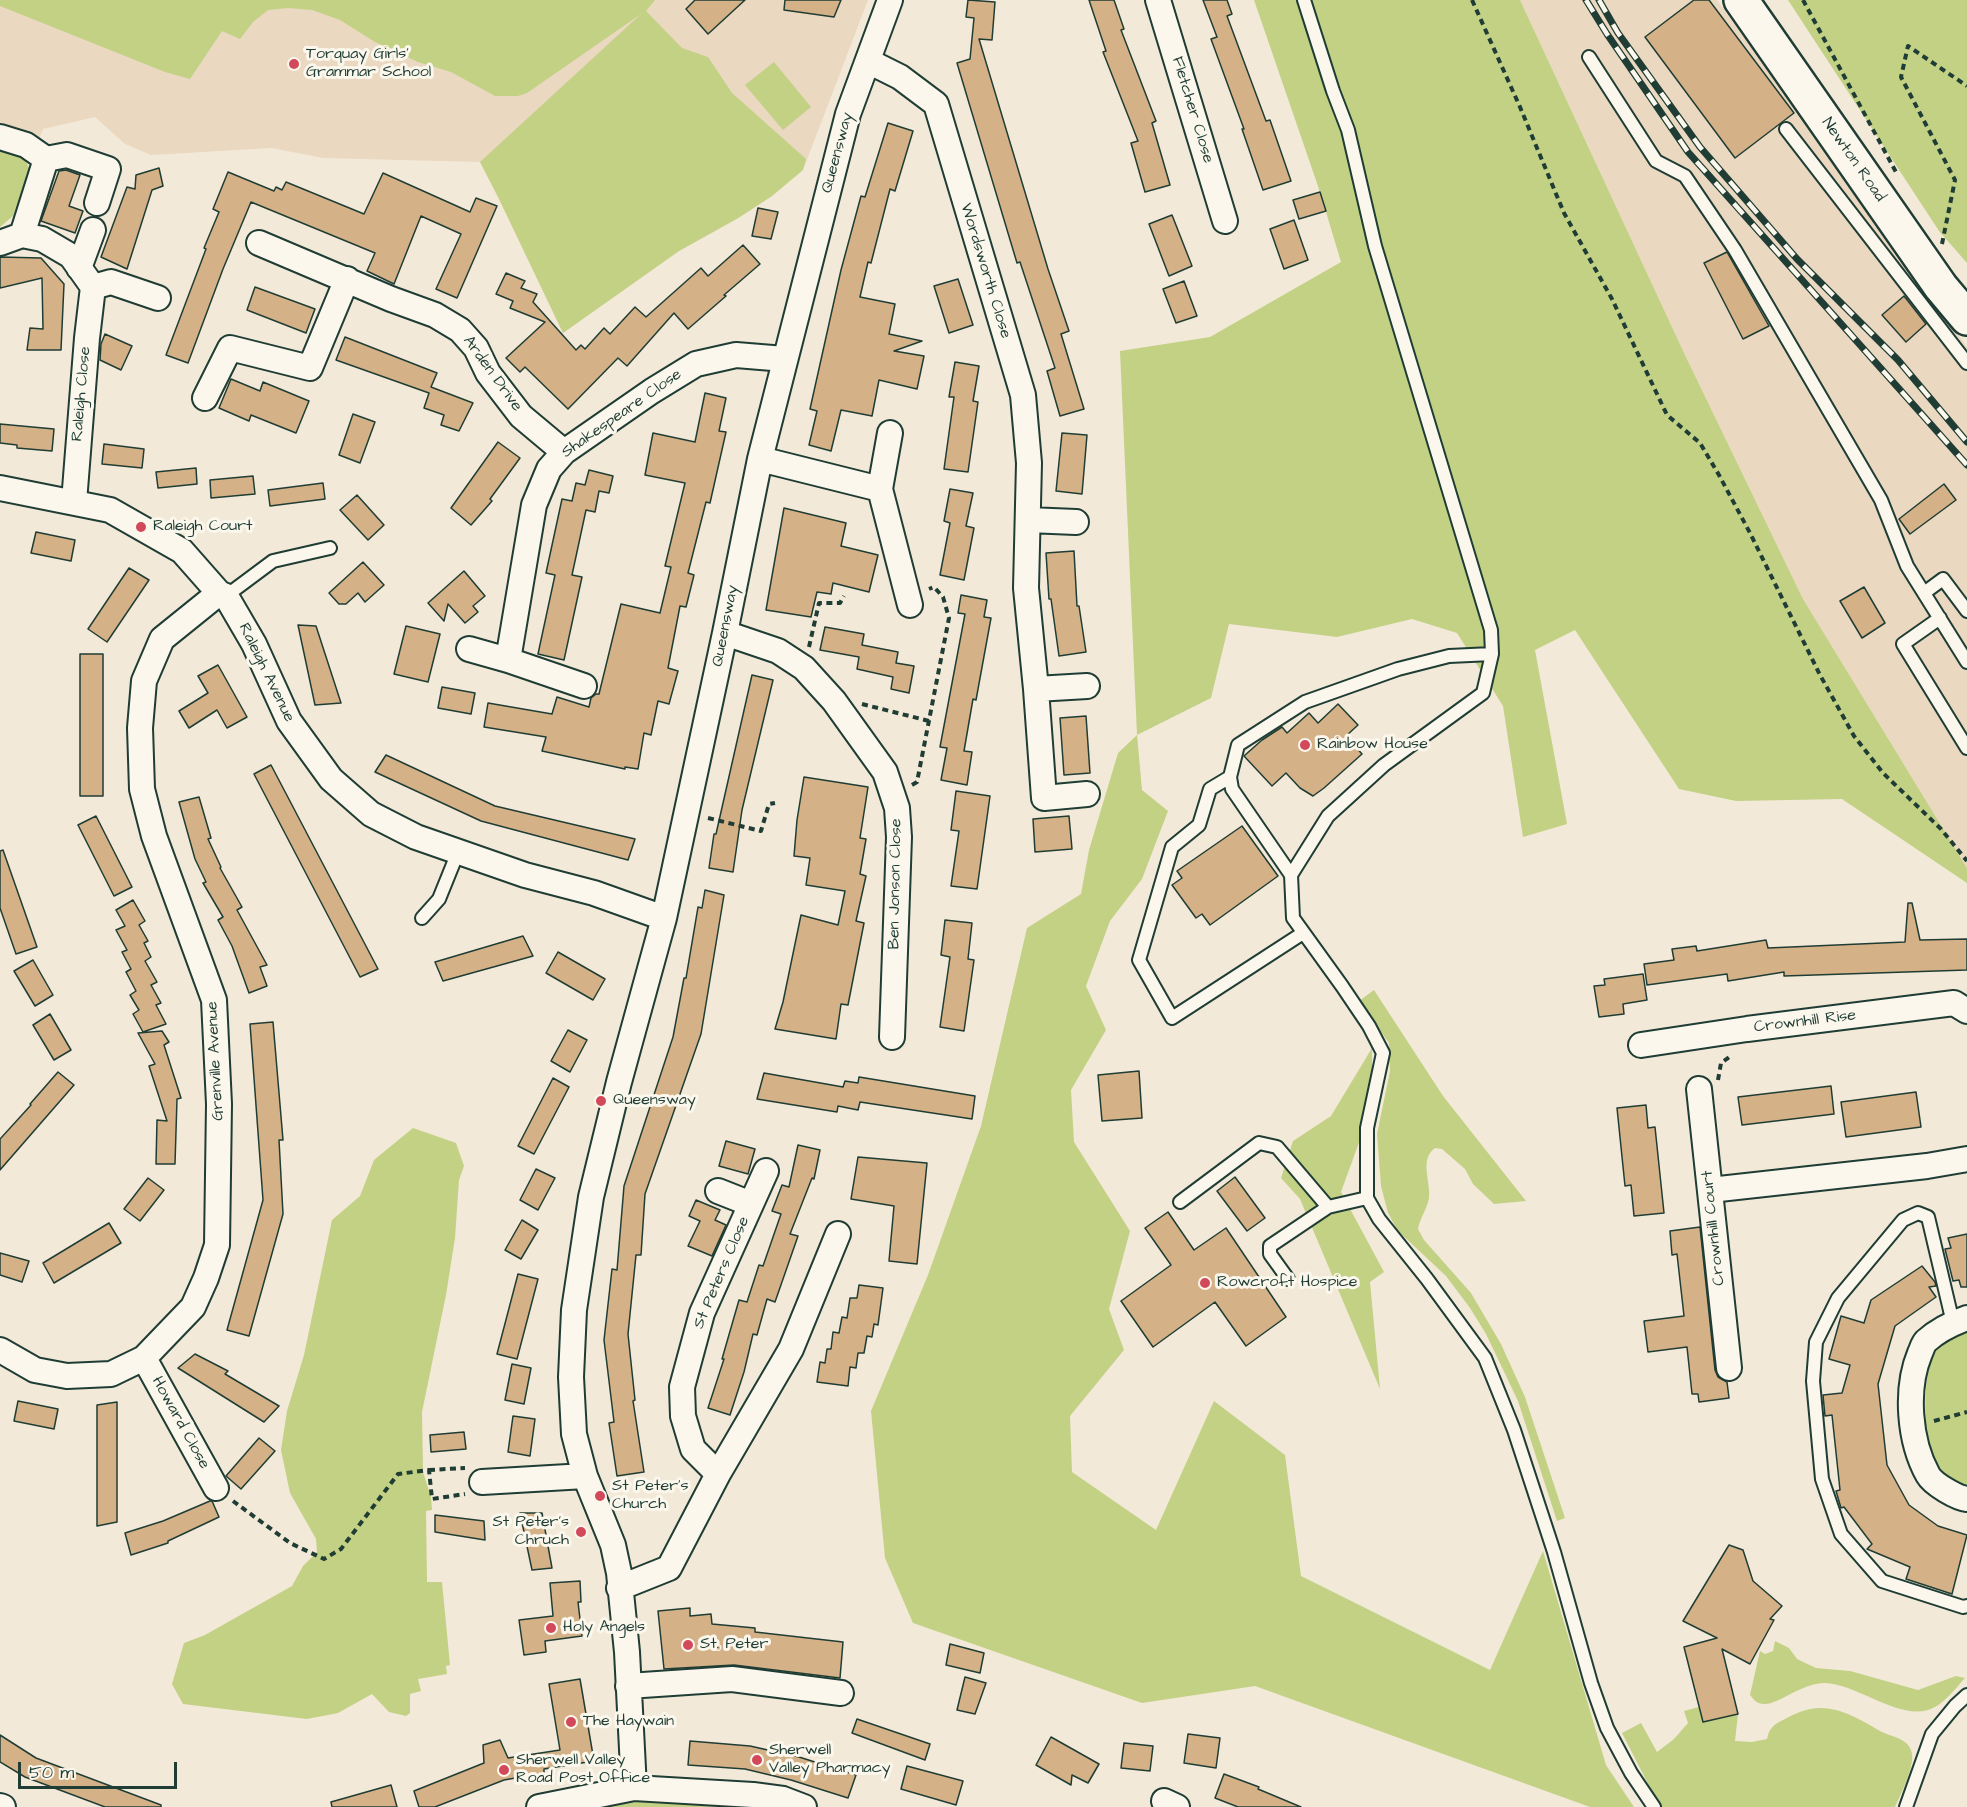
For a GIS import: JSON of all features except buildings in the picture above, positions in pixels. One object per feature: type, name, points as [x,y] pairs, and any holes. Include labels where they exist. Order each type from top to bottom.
[{"type":"main road","name":"Newton Road","points":[[1741,0],[1941,287],[1967,318]]},
{"type":"street","name":"Queensway","points":[[633,1788],[627,1652],[619,1573],[613,1545],[585,1476],[574,1434],[571,1377],[574,1311],[591,1197],[619,1082],[664,918],[760,459],[784,359],[848,114],[890,0]]},
{"type":"street","name":"Fletcher Close","points":[[1158,0],[1225,220]]},
{"type":"street","name":"Wordsworth Close","points":[[868,61],[900,77],[936,104],[1023,395],[1029,463],[1026,588],[1044,798],[1087,794]]},
{"type":"street","points":[[0,137],[26,145],[46,159],[68,155],[108,169],[97,203]]},
{"type":"street","points":[[22,235],[46,159]]},
{"type":"street","points":[[80,268],[93,230]]},
{"type":"street","points":[[0,243],[22,235],[42,238],[71,256],[93,287],[111,282],[158,298]]},
{"type":"street","name":"Arden Drive","points":[[259,243],[435,315],[460,330],[476,348],[488,373],[521,416],[564,452]]},
{"type":"street","points":[[206,398],[230,348],[310,368],[347,279]]},
{"type":"street","name":"Raleigh Close","points":[[74,502],[93,287]]},
{"type":"street","name":"Shakespeare Close","points":[[508,660],[534,505],[549,469],[564,452],[652,391],[696,364],[736,355],[784,359]]},
{"type":"street","points":[[890,433],[880,489],[909,600]]},
{"type":"street","points":[[760,459],[880,489]]},
{"type":"street","name":"Raleigh Avenue","points":[[0,488],[110,510],[182,550],[222,594],[254,644],[288,721],[331,779],[371,814],[416,837],[458,852],[525,875],[594,893],[664,918]]},
{"type":"street","points":[[1028,520],[1076,522]]},
{"type":"street","name":"Grenville Avenue","points":[[0,1350],[35,1370],[67,1376],[111,1374],[144,1358],[193,1307],[217,1245],[219,1104],[214,999],[154,836],[142,789],[140,728],[144,681],[162,639],[222,594]]},
{"type":"street","name":"Ben Jonson Close","points":[[725,633],[778,651],[804,668],[840,709],[885,772],[897,808],[899,837],[892,1037]]},
{"type":"street","points":[[469,649],[584,686]]},
{"type":"street","points":[[1036,689],[1087,686]]},
{"type":"street","name":"Crownhill Rise","points":[[1641,1045],[1954,1003],[1967,1011]]},
{"type":"street","name":"Crownhill Court","points":[[1699,1089],[1729,1368]]},
{"type":"street","points":[[1710,1190],[1927,1166],[1967,1159]]},
{"type":"street","name":"St Peters Close","points":[[718,1474],[693,1449],[683,1416],[682,1387],[702,1313],[766,1171]]},
{"type":"street","name":"St Peters Close","points":[[718,1191],[751,1204]]},
{"type":"street","points":[[619,1588],[669,1568],[718,1474],[791,1349],[838,1234]]},
{"type":"street","points":[[1960,1321],[1925,1342],[1916,1364],[1910,1402],[1914,1440],[1929,1478],[1948,1492],[1967,1499]]},
{"type":"street","name":"Howard Close","points":[[144,1358],[216,1488]]},
{"type":"street","points":[[482,1482],[585,1476]]},
{"type":"street","points":[[628,1686],[732,1679],[841,1693]]},
{"type":"street","points":[[539,1807],[633,1788],[753,1795],[783,1799],[804,1807]]},
{"type":"lane","points":[[1291,875],[1328,816],[1384,765],[1483,693],[1492,654],[1491,630],[1374,246],[1348,130],[1304,0]]},
{"type":"lane","points":[[1589,57],[1656,161],[1685,176],[1735,249],[1881,500],[1907,566],[1967,662]]},
{"type":"lane","points":[[1786,129],[1967,363]]},
{"type":"lane","points":[[222,594],[273,561],[330,548]]},
{"type":"lane","points":[[1924,593],[1943,579],[1967,611]]},
{"type":"lane","points":[[1940,618],[1903,644],[1967,748]]},
{"type":"lane","points":[[1492,654],[1439,658],[1398,669],[1305,702],[1238,745],[1230,777],[1232,789],[1291,875],[1293,918],[1369,1026],[1383,1053],[1367,1128],[1367,1198],[1379,1219],[1485,1358],[1514,1430],[1554,1552],[1607,1728],[1630,1773],[1654,1807]]},
{"type":"lane","points":[[1230,777],[1210,789],[1199,825],[1172,847],[1139,960],[1172,1018],[1303,933]]},
{"type":"lane","points":[[422,918],[439,899],[458,852]]},
{"type":"lane","points":[[1180,1202],[1259,1143],[1277,1147],[1328,1207]]},
{"type":"lane","points":[[1288,1279],[1270,1254],[1270,1246],[1328,1207],[1367,1198]]},
{"type":"lane","points":[[1960,1321],[1928,1217],[1918,1213],[1903,1220],[1838,1298],[1816,1342],[1812,1381],[1822,1479],[1841,1534],[1882,1581],[1963,1607],[1967,1606]]},
{"type":"lane","points":[[1906,1807],[1932,1734],[1967,1695]]},
{"type":"path","points":[[1472,0],[1564,213],[1612,299],[1667,416],[1700,443],[1719,474],[1810,656],[1854,736],[1883,773],[1941,829],[1967,861]]},
{"type":"path","points":[[1803,0],[1902,183]]},
{"type":"path","points":[[1940,254],[1955,180],[1901,77],[1908,46],[1967,86]]},
{"type":"path","points":[[893,795],[917,782],[949,618],[944,597],[934,587],[909,600]]},
{"type":"path","points":[[804,668],[819,603],[840,603],[844,596]]},
{"type":"path","points":[[840,709],[852,701],[929,721]]},
{"type":"path","points":[[687,812],[761,831],[769,804],[775,803]]},
{"type":"path","points":[[1699,1089],[1719,1080],[1721,1063],[1740,1049],[1747,1029]]},
{"type":"path","points":[[1913,1426],[1967,1412]]},
{"type":"path","points":[[216,1488],[290,1543],[324,1559],[341,1549],[398,1474],[429,1470],[465,1468],[482,1482],[471,1494],[432,1499],[429,1470]]},
{"type":"shaded area","points":[[0,0],[868,0],[803,170],[772,196],[739,218],[679,251],[563,333],[480,162],[323,158],[272,148],[151,155],[125,144],[95,117],[43,129],[39,139],[0,125]]},
{"type":"shaded area","points":[[1520,0],[1717,0],[1967,347],[1967,868],[1803,599],[1685,355]]},
{"type":"green space","points":[[0,0],[655,0],[646,11],[682,48],[708,57],[732,93],[806,159],[803,170],[772,196],[679,251],[563,333],[480,162],[641,14],[527,93],[518,96],[495,96],[451,72],[418,62],[375,42],[340,20],[312,10],[288,8],[268,10],[253,22],[240,39],[222,31],[190,79],[165,72],[0,6]]},
{"type":"green space","points":[[1254,0],[1520,0],[1685,355],[1803,599],[1967,868],[1967,883],[1842,799],[1736,801],[1679,789],[1575,630],[1535,650],[1567,824],[1523,837],[1503,706],[1457,633],[1412,619],[1337,637],[1229,624],[1211,698],[1137,735],[1120,351],[1210,337],[1341,262],[1320,192]]},
{"type":"green space","points":[[1788,0],[1967,0],[1967,263],[1939,231]]},
{"type":"green space","points":[[774,62],[811,107],[783,130],[745,85]]},
{"type":"green space","points":[[0,147],[23,155],[30,170],[13,216],[0,227]]},
{"type":"green space","points":[[1137,735],[1142,790],[1168,811],[1142,879],[1110,921],[1086,986],[1106,1030],[1071,1090],[1074,1142],[1130,1231],[1109,1309],[1124,1350],[1070,1416],[1072,1472],[1156,1530],[1214,1401],[1285,1455],[1301,1576],[1490,1670],[1543,1551],[1606,1765],[1634,1807],[1590,1807],[1255,1686],[1142,1703],[913,1623],[885,1558],[871,1411],[928,1275],[981,1126],[1027,928],[1081,894],[1089,850],[1118,753]]},
{"type":"green space","points":[[1374,990],[1443,1096],[1526,1201],[1494,1204],[1473,1184],[1465,1169],[1442,1149],[1435,1148],[1428,1158],[1429,1198],[1418,1229],[1424,1240],[1471,1293],[1501,1344],[1525,1397],[1565,1518],[1557,1521],[1518,1401],[1486,1334],[1446,1276],[1398,1231],[1388,1213],[1381,1186],[1377,1134],[1390,1071],[1389,1043],[1359,1001]]},
{"type":"green space","points":[[1372,1048],[1372,1075],[1361,1137],[1341,1192],[1384,1272],[1370,1282],[1380,1389],[1300,1199],[1281,1178],[1293,1141],[1331,1116]]},
{"type":"green space","points":[[413,1128],[456,1143],[464,1166],[459,1180],[455,1238],[446,1295],[422,1412],[423,1472],[431,1497],[432,1510],[426,1511],[427,1582],[442,1582],[450,1665],[446,1666],[447,1674],[418,1679],[421,1691],[410,1694],[410,1713],[406,1716],[389,1712],[372,1694],[338,1713],[307,1719],[183,1704],[172,1684],[184,1643],[205,1635],[292,1586],[303,1566],[317,1552],[316,1539],[290,1493],[281,1450],[287,1411],[304,1355],[332,1220],[360,1196],[374,1160]]},
{"type":"green space","points":[[1967,1330],[1967,1487],[1946,1478],[1934,1464],[1927,1434],[1925,1400],[1929,1368],[1939,1345],[1948,1338]]},
{"type":"green space","points":[[1775,1641],[1789,1648],[1797,1659],[1816,1668],[1850,1671],[1918,1690],[1956,1676],[1965,1678],[1943,1701],[1923,1711],[1896,1708],[1838,1685],[1825,1683],[1807,1686],[1776,1701],[1762,1704],[1750,1695],[1760,1651],[1765,1654],[1773,1651]]},
{"type":"green space","points":[[1699,1707],[1703,1722],[1738,1714],[1735,1741],[1752,1742],[1767,1739],[1775,1724],[1802,1711],[1820,1708],[1844,1712],[1908,1744],[1912,1760],[1904,1788],[1895,1807],[1660,1807],[1622,1733],[1641,1723],[1657,1752],[1674,1739],[1688,1723],[1684,1711]]},
{"type":"green space","points":[[634,1788],[804,1807],[539,1807]]},
{"type":"railway","points":[[1586,0],[1688,152],[1967,465]]},
{"type":"railway","points":[[1599,0],[1618,33],[1700,147],[1797,259],[1898,360],[1967,442]]},
{"type":"place","name":"Torquay Girls' Grammar School","points":[[294,64]]},
{"type":"place","name":"Raleigh Court","points":[[141,527]]},
{"type":"place","name":"Rainbow House","points":[[1305,745]]},
{"type":"place","name":"Queensway","points":[[601,1101]]},
{"type":"place","name":"Rowcroft Hospice","points":[[1205,1283]]},
{"type":"place","name":"St Peter's Church","points":[[600,1496]]},
{"type":"place","name":"St Peter's Chruch","points":[[581,1532]]},
{"type":"place","name":"Holy Angels","points":[[551,1628]]},
{"type":"place","name":"St. Peter","points":[[688,1645]]},
{"type":"place","name":"The Haywain","points":[[571,1722]]},
{"type":"place","name":"Sherwell Valley Pharmacy","points":[[757,1760]]},
{"type":"place","name":"Sherwell Valley Road Post Office","points":[[504,1770]]}]
